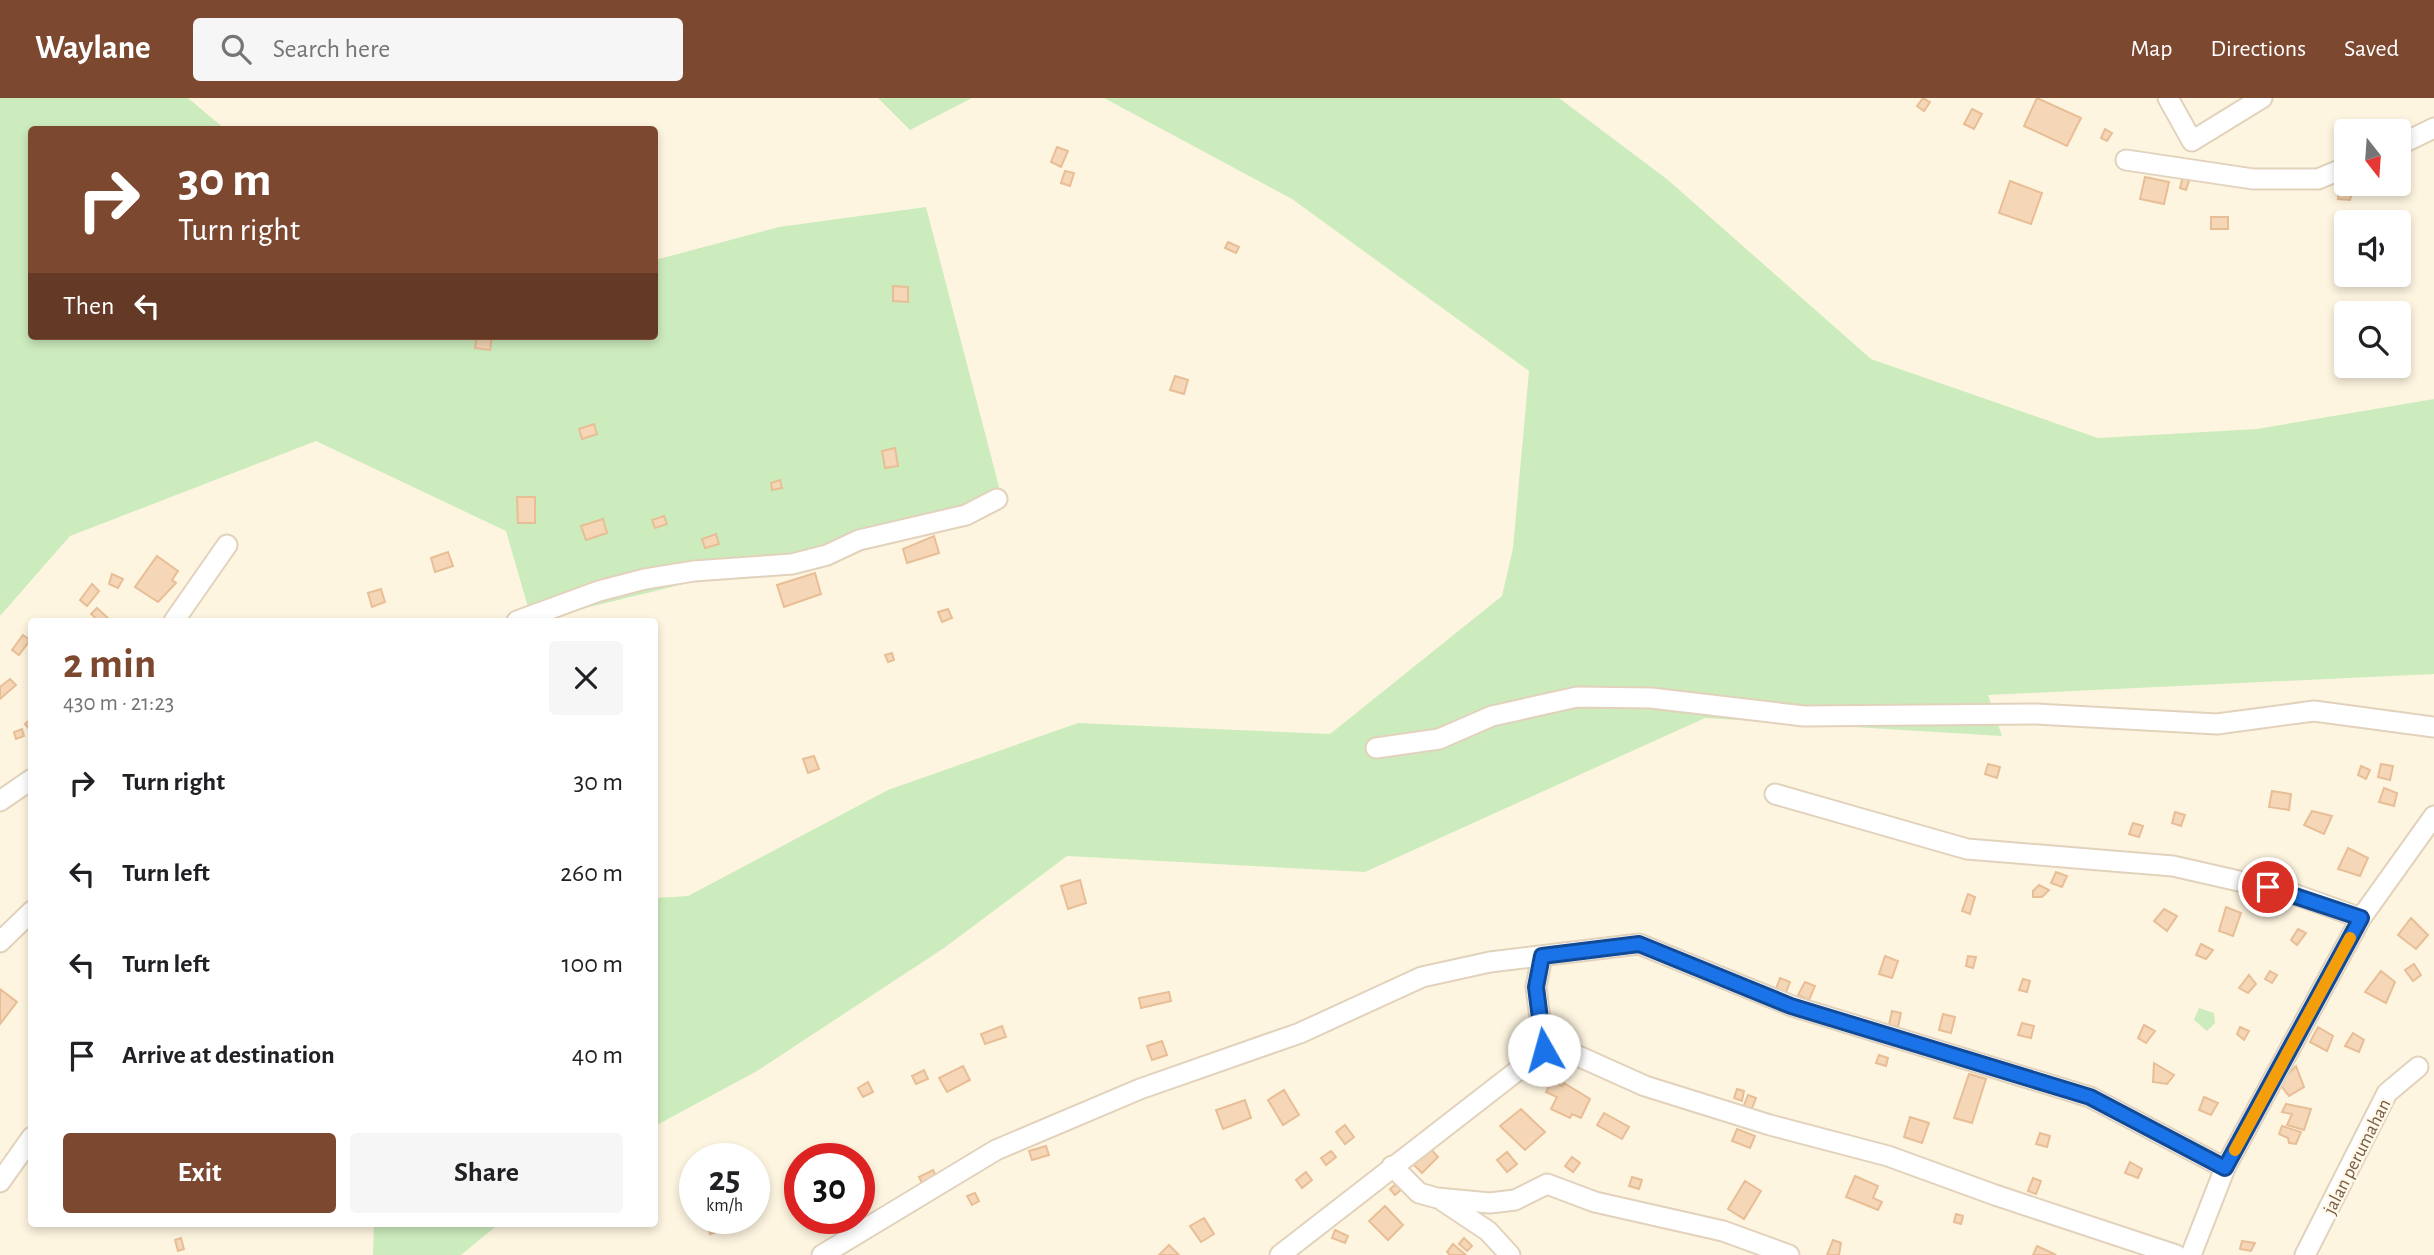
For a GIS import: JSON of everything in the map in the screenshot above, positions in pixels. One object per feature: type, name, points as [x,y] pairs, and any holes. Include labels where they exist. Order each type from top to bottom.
[{"type":"street","points":[[2168,98],[2192,141],[2262,98]]},
{"type":"street","points":[[2412,139],[2434,128]]},
{"type":"street","points":[[2126,160],[2253,179],[2318,179],[2334,172]]},
{"type":"street","points":[[525,618],[599,591],[645,579],[694,571],[792,564],[827,555],[859,540],[966,515],[997,499]]},
{"type":"street","points":[[176,618],[227,545]]},
{"type":"street","points":[[1376,748],[1438,739],[1492,716],[1577,697],[1651,698],[1804,716],[2036,714],[2217,724],[2314,711],[2434,727]]},
{"type":"street","points":[[0,801],[28,782]]},
{"type":"street","points":[[1774,794],[1967,849],[2173,866],[2291,893],[2361,918]]},
{"type":"street","points":[[2191,1255],[2225,1168],[2361,918],[2434,816]]},
{"type":"street","points":[[0,943],[28,915]]},
{"type":"street","points":[[822,1255],[996,1150],[1140,1089],[1300,1033],[1422,977],[1490,962],[1639,944],[1791,1006],[2090,1097],[2225,1168]]},
{"type":"street","points":[[1542,956],[1536,987],[1544,1050]]},
{"type":"street","points":[[1280,1255],[1544,1050],[1567,1051],[1645,1086],[1770,1125],[1888,1156],[1994,1195],[2176,1255]]},
{"type":"street","name":"jalan perumahan","points":[[2305,1255],[2387,1093],[2418,1067]]},
{"type":"street","points":[[0,1182],[28,1144]]},
{"type":"street","points":[[1392,1166],[1419,1194],[1490,1203],[1515,1200],[1547,1184],[1595,1202],[1723,1231],[1789,1255]]},
{"type":"street","points":[[1437,1198],[1488,1231],[1510,1255]]},
{"type":"green space","points":[[0,98],[188,98],[221,126],[28,126],[28,340],[658,340],[658,259],[779,227],[926,207],[1004,506],[544,618],[531,618],[506,531],[316,441],[70,536],[0,616]]},
{"type":"green space","points":[[878,98],[972,98],[910,130]]},
{"type":"green space","points":[[1104,98],[1559,98],[1668,180],[1871,359],[2098,438],[2257,429],[2434,399],[2434,674],[1988,695],[2002,736],[1705,718],[1365,872],[1067,856],[944,948],[757,1071],[658,1124],[658,898],[688,896],[888,790],[1078,723],[1330,734],[1502,596],[1513,548],[1529,371],[1292,199]]},
{"type":"green space","points":[[2199,1008],[2214,1013],[2215,1023],[2207,1031],[2194,1020]]},
{"type":"green space","points":[[374,1227],[495,1227],[461,1255],[373,1255]]},
{"type":"building","points":[[1923,98],[1930,102],[1924,111],[1917,106]]},
{"type":"building","points":[[2037,98],[2081,118],[2067,146],[2024,126]]},
{"type":"building","points":[[1972,109],[1982,114],[1974,129],[1964,124]]},
{"type":"building","points":[[2105,129],[2112,133],[2107,141],[2101,138]]},
{"type":"building","points":[[1057,147],[1068,151],[1061,167],[1051,162]]},
{"type":"building","points":[[1065,171],[1074,173],[1070,186],[1061,183]]},
{"type":"building","points":[[2183,176],[2190,178],[2186,190],[2180,188]]},
{"type":"building","points":[[2145,177],[2169,182],[2164,204],[2140,199]]},
{"type":"building","points":[[2010,181],[2042,193],[2031,224],[1999,213]]},
{"type":"building","points":[[2338,196],[2351,196],[2350,200],[2338,199]]},
{"type":"building","points":[[2211,217],[2228,217],[2228,229],[2211,229]]},
{"type":"building","points":[[1228,242],[1239,247],[1236,253],[1225,248]]},
{"type":"building","points":[[893,286],[908,287],[908,302],[893,301]]},
{"type":"building","points":[[476,340],[491,340],[490,350],[475,348]]},
{"type":"building","points":[[1175,376],[1188,380],[1184,394],[1170,390]]},
{"type":"building","points":[[594,424],[597,434],[582,439],[579,429]]},
{"type":"building","points":[[895,448],[898,466],[885,468],[882,451]]},
{"type":"building","points":[[780,480],[782,488],[772,490],[771,483]]},
{"type":"building","points":[[517,497],[535,497],[535,523],[518,523]]},
{"type":"building","points":[[664,516],[667,524],[655,528],[652,520]]},
{"type":"building","points":[[603,519],[607,533],[586,540],[581,526]]},
{"type":"building","points":[[716,534],[719,544],[705,548],[702,539]]},
{"type":"building","points":[[934,536],[939,553],[907,563],[903,549]]},
{"type":"building","points":[[448,552],[453,566],[435,572],[431,558]]},
{"type":"building","points":[[157,556],[178,571],[172,580],[176,583],[158,602],[135,587]]},
{"type":"building","points":[[815,573],[821,594],[784,607],[777,585]]},
{"type":"building","points":[[112,574],[123,579],[118,588],[109,584]]},
{"type":"building","points":[[92,584],[99,591],[87,606],[80,600]]},
{"type":"building","points":[[381,589],[385,602],[372,607],[368,593]]},
{"type":"building","points":[[97,608],[108,618],[96,618],[91,614]]},
{"type":"building","points":[[948,609],[952,618],[942,622],[938,612]]},
{"type":"building","points":[[23,635],[28,639],[19,655],[12,650]]},
{"type":"building","points":[[892,653],[894,660],[888,662],[885,655]]},
{"type":"building","points":[[10,679],[16,685],[0,699],[0,687]]},
{"type":"building","points":[[22,729],[24,736],[16,739],[14,732]]},
{"type":"building","points":[[814,756],[819,769],[808,773],[803,759]]},
{"type":"building","points":[[1988,764],[2000,767],[1997,778],[1985,774]]},
{"type":"building","points":[[2381,764],[2393,766],[2390,780],[2378,777]]},
{"type":"building","points":[[2361,766],[2370,770],[2366,779],[2358,775]]},
{"type":"building","points":[[2384,788],[2397,793],[2394,806],[2379,802]]},
{"type":"building","points":[[2272,791],[2291,794],[2289,810],[2269,807]]},
{"type":"building","points":[[2312,811],[2332,816],[2324,834],[2304,825]]},
{"type":"building","points":[[2175,812],[2185,815],[2181,826],[2172,823]]},
{"type":"building","points":[[2133,823],[2143,826],[2139,837],[2129,834]]},
{"type":"building","points":[[2348,848],[2368,858],[2360,876],[2338,869]]},
{"type":"building","points":[[2056,872],[2067,876],[2062,887],[2051,883]]},
{"type":"building","points":[[1080,880],[1086,903],[1068,909],[1061,886]]},
{"type":"building","points":[[2039,885],[2049,890],[2042,897],[2033,897],[2033,891]]},
{"type":"building","points":[[1968,894],[1975,897],[1970,914],[1962,911]]},
{"type":"building","points":[[2226,907],[2241,913],[2233,936],[2219,931]]},
{"type":"building","points":[[2164,909],[2177,916],[2167,931],[2154,921]]},
{"type":"building","points":[[2411,918],[2428,935],[2416,949],[2398,935]]},
{"type":"building","points":[[2298,929],[2306,933],[2297,945],[2291,940]]},
{"type":"building","points":[[2201,944],[2213,950],[2206,959],[2196,955]]},
{"type":"building","points":[[1885,956],[1898,961],[1892,978],[1879,974]]},
{"type":"building","points":[[1968,956],[1976,957],[1973,968],[1966,966]]},
{"type":"building","points":[[2414,964],[2421,975],[2413,981],[2405,970]]},
{"type":"building","points":[[2270,971],[2277,975],[2272,983],[2265,979]]},
{"type":"building","points":[[2381,971],[2395,982],[2386,1003],[2365,992]]},
{"type":"building","points":[[2249,975],[2256,984],[2248,993],[2239,988]]},
{"type":"building","points":[[1780,978],[1790,982],[1785,995],[1775,992]]},
{"type":"building","points":[[2023,979],[2030,981],[2027,992],[2019,990]]},
{"type":"building","points":[[1805,982],[1815,986],[1809,1000],[1798,995]]},
{"type":"building","points":[[0,989],[17,1002],[0,1024]]},
{"type":"building","points":[[1169,992],[1171,1001],[1141,1008],[1139,998]]},
{"type":"building","points":[[1892,1011],[1901,1013],[1898,1027],[1889,1025]]},
{"type":"building","points":[[1943,1014],[1955,1017],[1951,1033],[1939,1030]]},
{"type":"building","points":[[2022,1023],[2034,1026],[2031,1038],[2018,1035]]},
{"type":"building","points":[[2144,1025],[2155,1031],[2146,1043],[2138,1038]]},
{"type":"building","points":[[1002,1026],[1006,1037],[985,1044],[981,1034]]},
{"type":"building","points":[[2240,1027],[2249,1031],[2244,1040],[2237,1034]]},
{"type":"building","points":[[2318,1027],[2333,1036],[2327,1051],[2310,1042]]},
{"type":"building","points":[[2353,1033],[2364,1040],[2359,1052],[2345,1046]]},
{"type":"building","points":[[1162,1041],[1167,1055],[1152,1060],[1147,1046]]},
{"type":"building","points":[[1879,1055],[1888,1058],[1886,1066],[1876,1063]]},
{"type":"building","points":[[2154,1063],[2174,1075],[2167,1084],[2153,1082]]},
{"type":"building","points":[[963,1066],[970,1080],[947,1092],[939,1078]]},
{"type":"building","points":[[2296,1066],[2304,1087],[2289,1096],[2279,1083]]},
{"type":"building","points":[[924,1070],[928,1079],[916,1084],[912,1076]]},
{"type":"building","points":[[1969,1074],[1986,1079],[1972,1123],[1954,1118]]},
{"type":"building","points":[[1552,1081],[1562,1086],[1564,1083],[1590,1099],[1581,1118],[1572,1114],[1570,1118],[1551,1109],[1557,1097],[1546,1092]]},
{"type":"building","points":[[868,1082],[873,1092],[863,1097],[858,1088]]},
{"type":"building","points":[[1737,1089],[1744,1091],[1742,1101],[1734,1098]]},
{"type":"building","points":[[1284,1090],[1299,1115],[1283,1125],[1268,1100]]},
{"type":"building","points":[[1748,1095],[1756,1098],[1751,1111],[1743,1108]]},
{"type":"building","points":[[2204,1097],[2218,1103],[2211,1115],[2199,1110]]},
{"type":"building","points":[[1245,1100],[1251,1118],[1223,1129],[1216,1110]]},
{"type":"building","points":[[2286,1104],[2311,1109],[2304,1130],[2287,1125],[2292,1114],[2282,1112]]},
{"type":"building","points":[[1521,1109],[1545,1132],[1525,1150],[1500,1126]]},
{"type":"building","points":[[1604,1113],[1629,1127],[1622,1139],[1597,1125]]},
{"type":"building","points":[[1910,1117],[1929,1123],[1922,1143],[1904,1137]]},
{"type":"building","points":[[1345,1125],[1354,1137],[1345,1144],[1336,1132]]},
{"type":"building","points":[[2282,1126],[2301,1132],[2296,1144],[2289,1143],[2288,1138],[2279,1134]]},
{"type":"building","points":[[1737,1129],[1755,1136],[1750,1148],[1732,1141]]},
{"type":"building","points":[[2040,1133],[2050,1136],[2047,1147],[2036,1144]]},
{"type":"building","points":[[1046,1146],[1049,1155],[1032,1160],[1029,1151]]},
{"type":"building","points":[[1428,1146],[1438,1157],[1422,1173],[1412,1163]]},
{"type":"building","points":[[1331,1151],[1336,1157],[1326,1165],[1321,1158]]},
{"type":"building","points":[[1507,1152],[1517,1164],[1507,1172],[1497,1160]]},
{"type":"building","points":[[1572,1157],[1580,1163],[1573,1172],[1565,1166]]},
{"type":"building","points":[[2130,1162],[2142,1169],[2138,1178],[2125,1173]]},
{"type":"building","points":[[933,1170],[937,1178],[923,1185],[919,1177]]},
{"type":"building","points":[[1306,1172],[1312,1180],[1302,1188],[1296,1180]]},
{"type":"building","points":[[1855,1176],[1878,1186],[1873,1198],[1882,1202],[1878,1210],[1846,1197]]},
{"type":"building","points":[[1632,1177],[1642,1180],[1639,1189],[1629,1186]]},
{"type":"building","points":[[2033,1178],[2041,1181],[2036,1194],[2028,1191]]},
{"type":"building","points":[[1745,1181],[1761,1191],[1744,1219],[1728,1209]]},
{"type":"building","points":[[1397,1183],[1402,1189],[1395,1195],[1390,1189]]},
{"type":"building","points":[[975,1193],[979,1201],[972,1205],[967,1196]]},
{"type":"building","points":[[1385,1206],[1403,1225],[1388,1240],[1369,1221]]},
{"type":"building","points":[[1956,1214],[1963,1216],[1961,1224],[1954,1222]]},
{"type":"building","points":[[1204,1218],[1214,1234],[1201,1242],[1190,1226]]},
{"type":"building","points":[[1335,1230],[1348,1236],[1345,1243],[1332,1238]]},
{"type":"building","points":[[181,1238],[184,1249],[178,1251],[175,1240]]},
{"type":"building","points":[[1464,1238],[1472,1246],[1467,1251],[1459,1244]]},
{"type":"building","points":[[1833,1240],[1841,1243],[1839,1255],[1827,1255]]},
{"type":"building","points":[[2242,1241],[2255,1243],[2251,1251],[2240,1249]]},
{"type":"building","points":[[1453,1244],[1466,1255],[1450,1255],[1447,1252]]},
{"type":"building","points":[[1169,1245],[1179,1255],[1159,1255]]},
{"type":"building","points":[[2037,1246],[2056,1255],[2033,1255]]},
{"type":"slow traffic","points":[[2235,1150],[2350,938]]},
{"type":"route","points":[[1544,1050],[1536,987],[1542,956],[1639,944],[1791,1006],[2090,1097],[2225,1168],[2361,918],[2268,887]]}]
